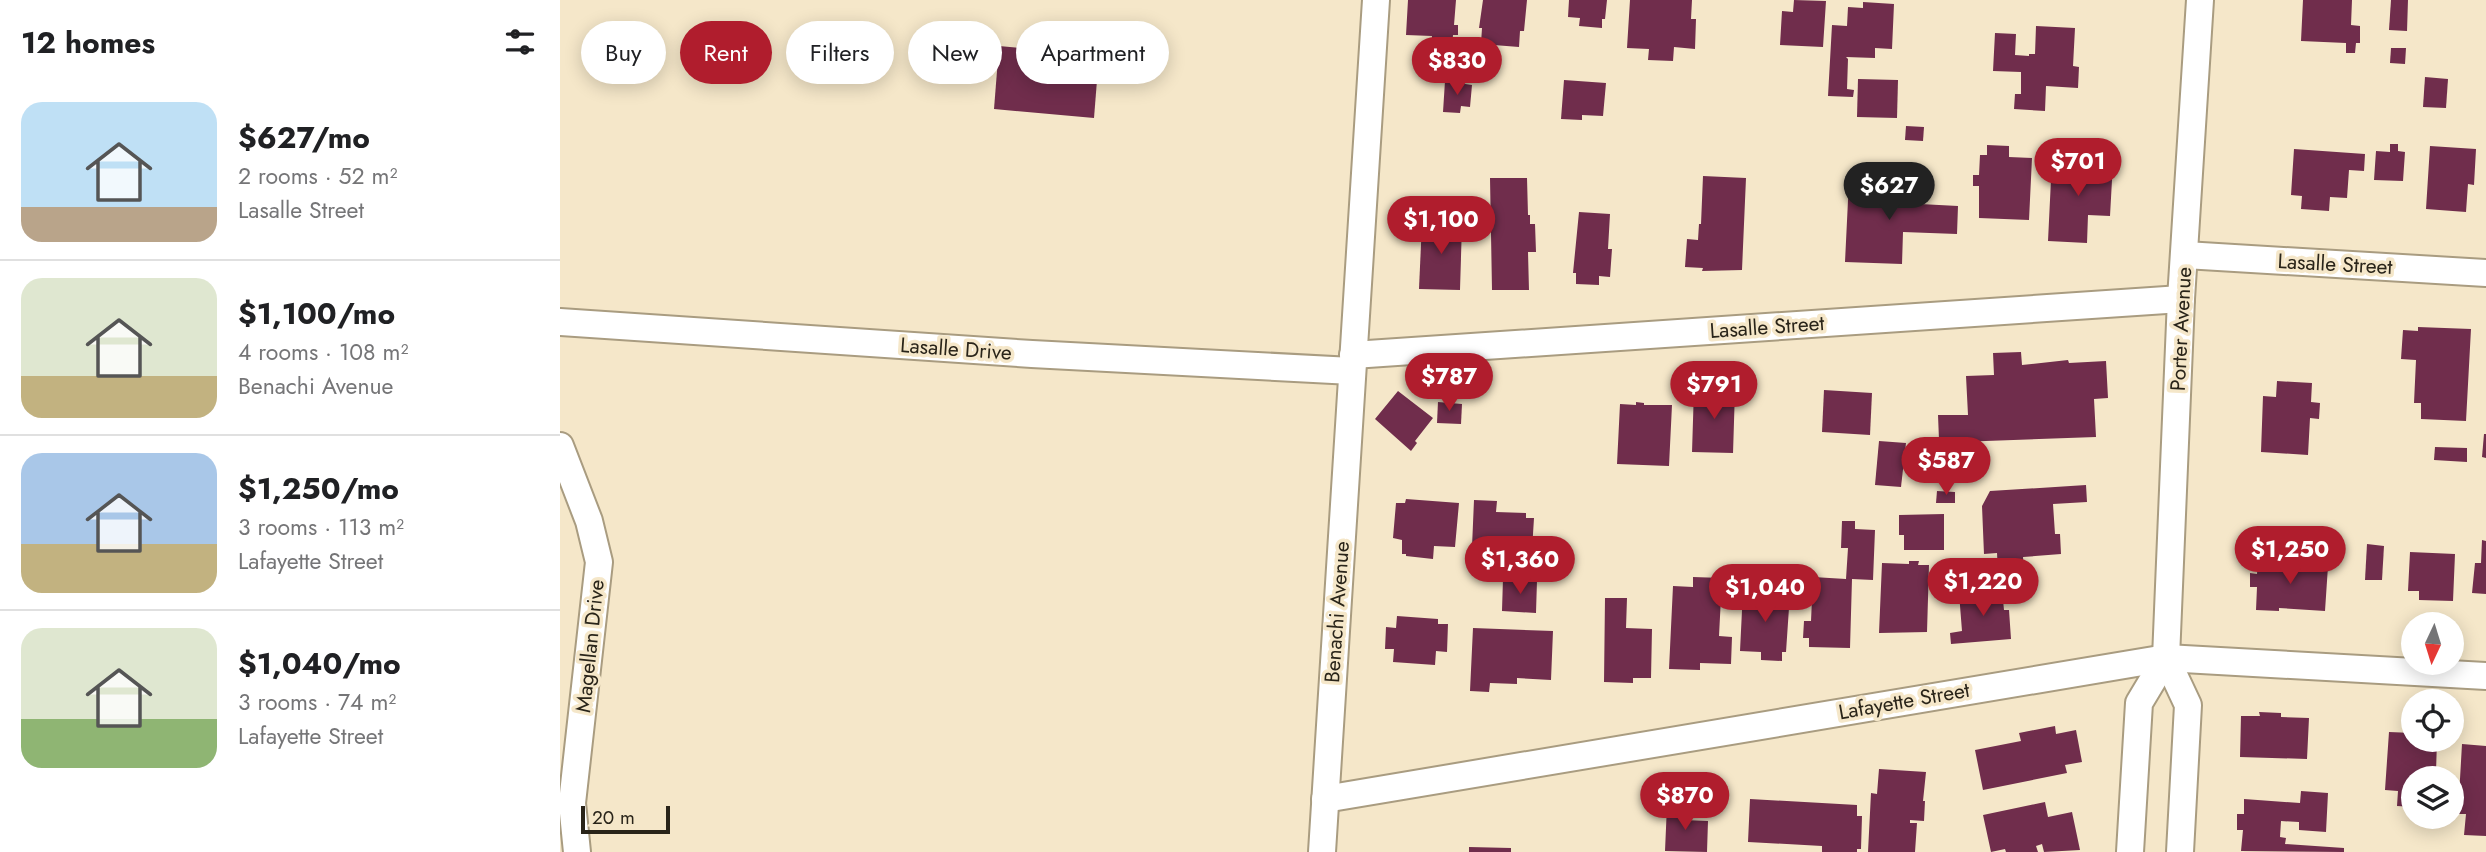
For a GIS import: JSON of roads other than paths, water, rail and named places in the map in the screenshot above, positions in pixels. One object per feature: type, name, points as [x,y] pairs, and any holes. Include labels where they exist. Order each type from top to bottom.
[{"type":"street","name":"Benachi Avenue","points":[[1322,852],[1376,0]]},
{"type":"street","name":"Porter Avenue","points":[[2180,852],[2188,705],[2166,658],[2181,299],[2200,0]]},
{"type":"street","name":"Lasalle Street","points":[[2185,255],[2486,273]]},
{"type":"street","name":"Lasalle Street","points":[[1352,363],[2181,299]]},
{"type":"street","name":"Lasalle Drive","points":[[560,321],[1019,353],[1352,363]]},
{"type":"street","name":"Magellan Drive","points":[[560,446],[589,522],[599,562],[572,803],[577,852]]},
{"type":"street","name":"Porter Avenue","points":[[2130,852],[2139,703],[2166,658]]},
{"type":"street","name":"Lafayette Street","points":[[1325,799],[2166,658],[2486,676]]}]
